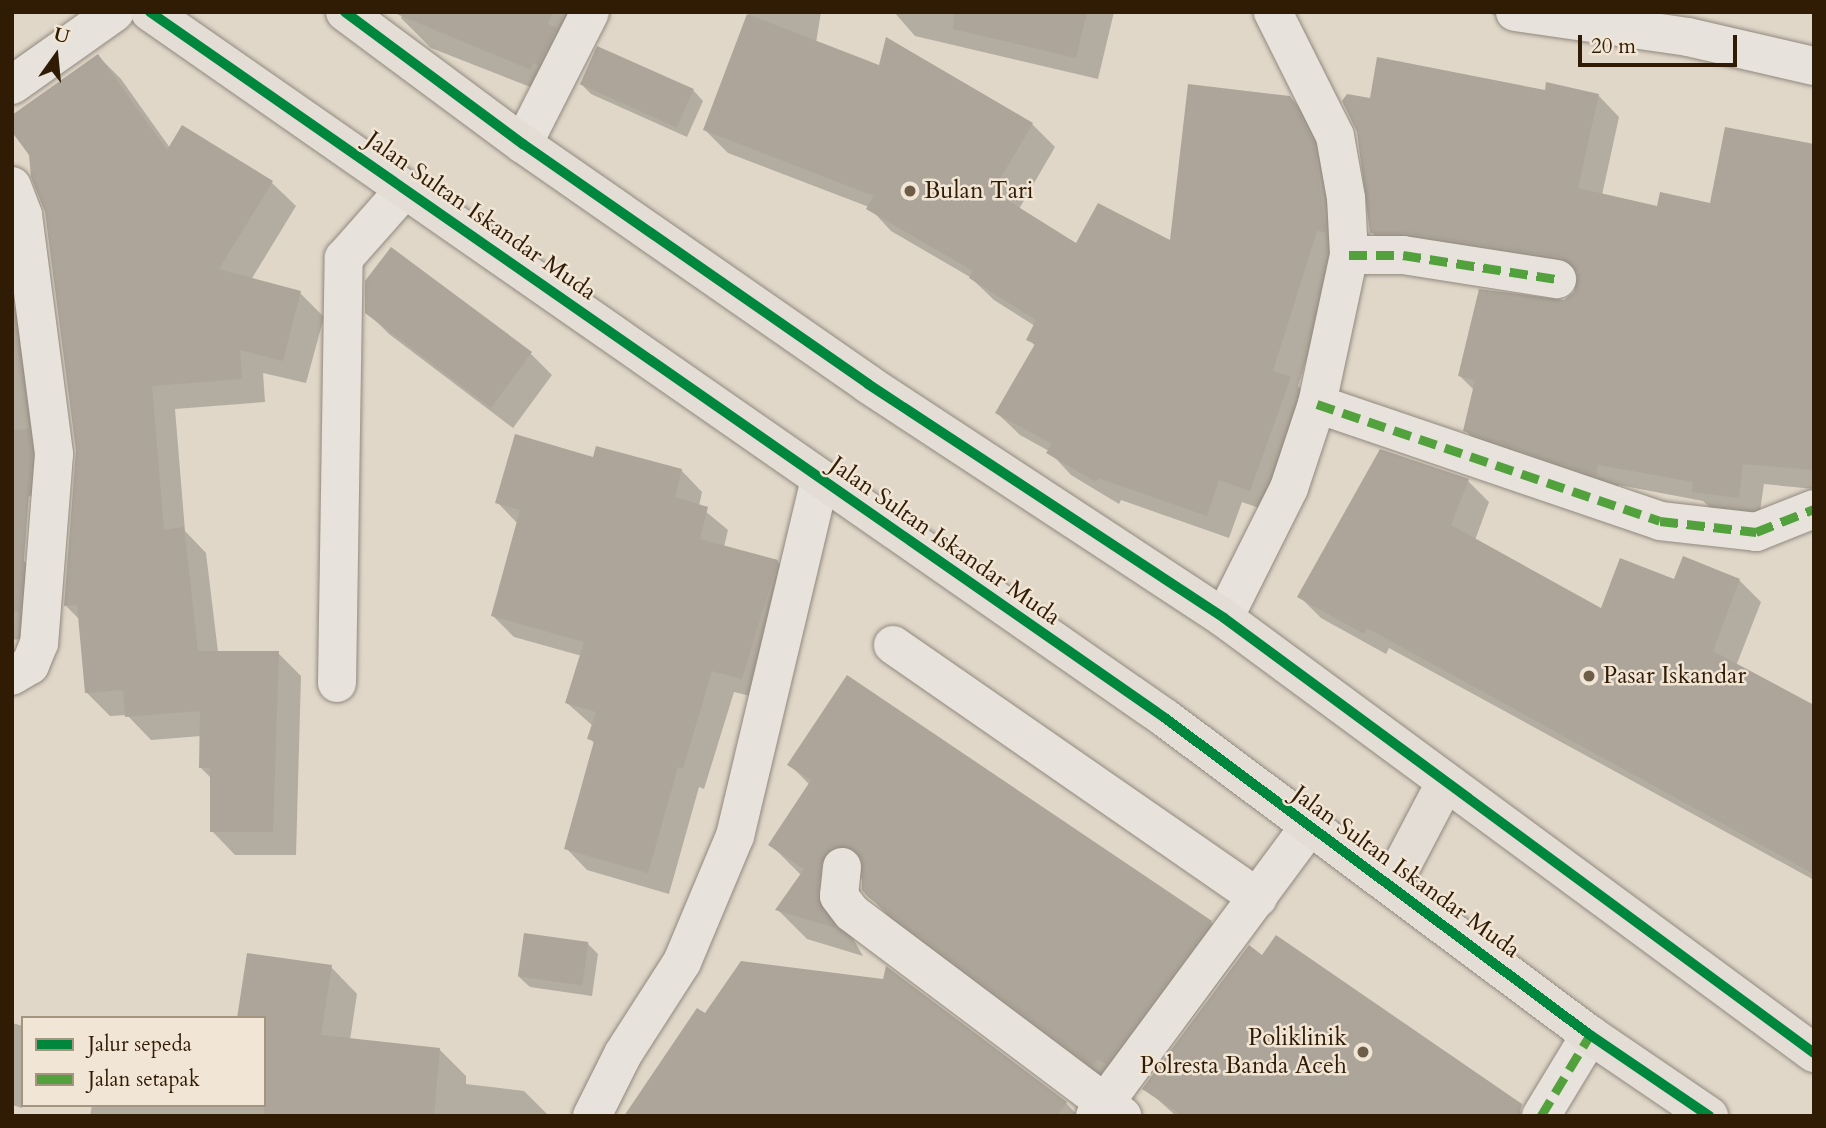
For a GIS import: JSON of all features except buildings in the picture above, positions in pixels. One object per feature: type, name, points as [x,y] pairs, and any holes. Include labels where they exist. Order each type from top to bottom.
[{"type":"highway","name":"Jalan Sultan Iskandar Muda","points":[[150,12],[1165,718],[1590,1035],[1709,1116]]},
{"type":"highway","points":[[345,12],[523,144],[868,384],[1224,618],[1814,1053]]},
{"type":"highway","points":[[1391,886],[1445,783]]},
{"type":"street","points":[[12,85],[115,12]]},
{"type":"street","points":[[523,144],[590,12]]},
{"type":"street","points":[[1224,618],[1289,488],[1317,404],[1349,256],[1346,198],[1335,136],[1273,12]]},
{"type":"street","points":[[1515,12],[1688,37],[1814,66]]},
{"type":"street","points":[[12,186],[23,215],[54,454],[39,643],[30,665],[12,676]]},
{"type":"street","points":[[337,683],[344,258],[405,189]]},
{"type":"street","points":[[1349,256],[1403,254],[1557,279]]},
{"type":"street","points":[[1317,404],[1661,521],[1756,532],[1814,509]]},
{"type":"street","points":[[592,1116],[623,1054],[682,962],[734,836],[820,480]]},
{"type":"street","points":[[893,645],[1258,898]]},
{"type":"street","points":[[842,867],[839,896],[852,913],[1107,1111],[1309,827]]},
{"type":"street","points":[[1541,1116],[1590,1035]]},
{"type":"marked path","points":[[1349,255],[1403,255],[1557,279]]},
{"type":"marked path","points":[[1317,404],[1660,521],[1756,532],[1814,509]]},
{"type":"marked path","points":[[1541,1116],[1590,1035]]},
{"type":"cycle path","points":[[150,12],[1165,718],[1590,1035],[1709,1116]]},
{"type":"cycle path","points":[[345,12],[523,144],[868,384],[1224,618],[1814,1053]]},
{"type":"place","name":"Bulan Tari","points":[[910,191]]},
{"type":"place","name":"Pasar Iskandar","points":[[1589,676]]},
{"type":"place","name":"Poliklinik Polresta Banda Aceh","points":[[1363,1052]]}]
